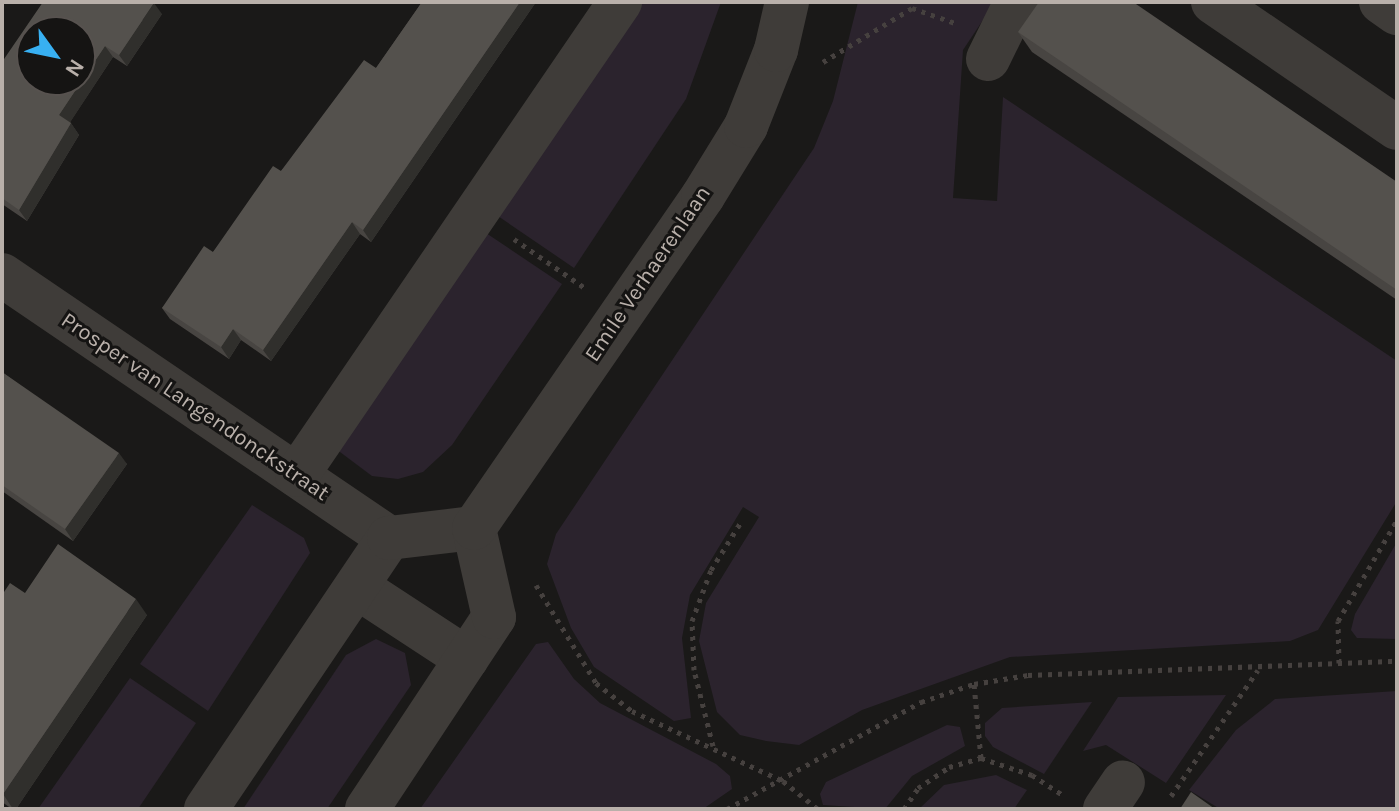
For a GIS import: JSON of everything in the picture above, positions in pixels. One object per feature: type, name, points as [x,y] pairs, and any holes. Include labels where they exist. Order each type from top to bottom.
[{"type":"street","points":[[297,475],[620,2]]},
{"type":"street","name":"Emile Verhaerenlaan","points":[[474,528],[703,196],[746,126],[764,81],[787,2]]},
{"type":"street","points":[[992,51],[1016,2]]},
{"type":"street","points":[[1213,2],[1397,128]]},
{"type":"street","points":[[1381,2],[1397,13]]},
{"type":"street","name":"Prosper van Langendonckstraat","points":[[2,275],[389,538]]},
{"type":"street","points":[[206,809],[389,538],[474,528],[494,617],[367,809]]},
{"type":"street","points":[[357,587],[467,659]]},
{"type":"path","points":[[764,81],[837,57],[912,8],[992,51]]},
{"type":"path","points":[[476,213],[622,313]]},
{"type":"path","points":[[1339,664],[1338,621],[1397,520]]},
{"type":"path","points":[[713,747],[694,670],[692,621],[698,596],[741,522]]},
{"type":"path","points":[[531,580],[543,591],[574,655],[596,683],[632,711],[783,781],[818,809]]},
{"type":"path","points":[[727,809],[783,781],[921,702],[974,684],[1028,675],[1259,669],[1397,661]]},
{"type":"path","points":[[904,809],[918,788],[949,767],[981,758],[1100,798],[1164,807],[1259,669]]},
{"type":"path","points":[[974,684],[981,758]]},
{"type":"shaded area","points":[[641,2],[721,2],[686,99],[574,268],[495,214]]},
{"type":"shaded area","points":[[858,2],[995,2],[963,50],[953,198],[997,201],[1003,97],[1397,361],[1397,501],[1318,630],[1290,641],[1010,657],[862,710],[799,745],[766,741],[740,735],[717,712],[699,641],[706,603],[759,517],[743,507],[690,595],[682,638],[691,718],[674,721],[594,667],[571,628],[547,564],[556,534],[814,148],[833,101]]},
{"type":"shaded area","points":[[483,231],[562,284],[452,445],[423,472],[398,479],[372,476],[336,449]]},
{"type":"shaded area","points":[[252,505],[304,538],[310,553],[208,711],[140,664]]},
{"type":"shaded area","points":[[1397,542],[1397,639],[1357,638],[1351,630],[1355,614]]},
{"type":"shaded area","points":[[376,639],[405,653],[411,685],[327,809],[243,809],[346,655]]},
{"type":"shaded area","points":[[548,642],[574,679],[600,703],[716,764],[730,776],[732,789],[703,809],[420,809],[536,644]]},
{"type":"shaded area","points":[[130,678],[196,723],[138,809],[38,809]]},
{"type":"shaded area","points":[[1397,691],[1397,809],[1220,809],[1189,790],[1236,730],[1275,699]]},
{"type":"shaded area","points":[[1226,695],[1166,783],[1106,745],[1083,751],[1118,697]]},
{"type":"shaded area","points":[[1092,702],[1044,774],[993,747],[985,736],[985,723],[1002,708]]},
{"type":"shaded area","points":[[947,725],[960,727],[965,746],[912,776],[885,809],[823,805],[820,794],[826,782]]},
{"type":"shaded area","points":[[996,775],[1027,790],[1014,809],[919,809],[944,785]]},
{"type":"building","points":[[43,2],[154,3],[119,55],[105,46],[96,60],[96,16],[33,16]]},
{"type":"building","points":[[422,2],[520,2],[363,230],[352,222],[263,350],[233,329],[221,347],[162,308],[204,246],[213,252],[273,166],[281,171],[364,60],[376,68]]},
{"type":"building","points":[[1039,2],[1133,2],[1397,182],[1397,290],[1018,32]]},
{"type":"building","points":[[16,42],[16,96],[72,96],[59,115],[71,123],[19,210],[2,198],[2,62]]},
{"type":"building","points":[[2,372],[119,453],[65,529],[2,485]]},
{"type":"building","points":[[58,544],[136,599],[3,794],[2,595],[10,583],[25,593]]},
{"type":"building","points":[[1191,792],[1215,809],[1180,809]]}]
